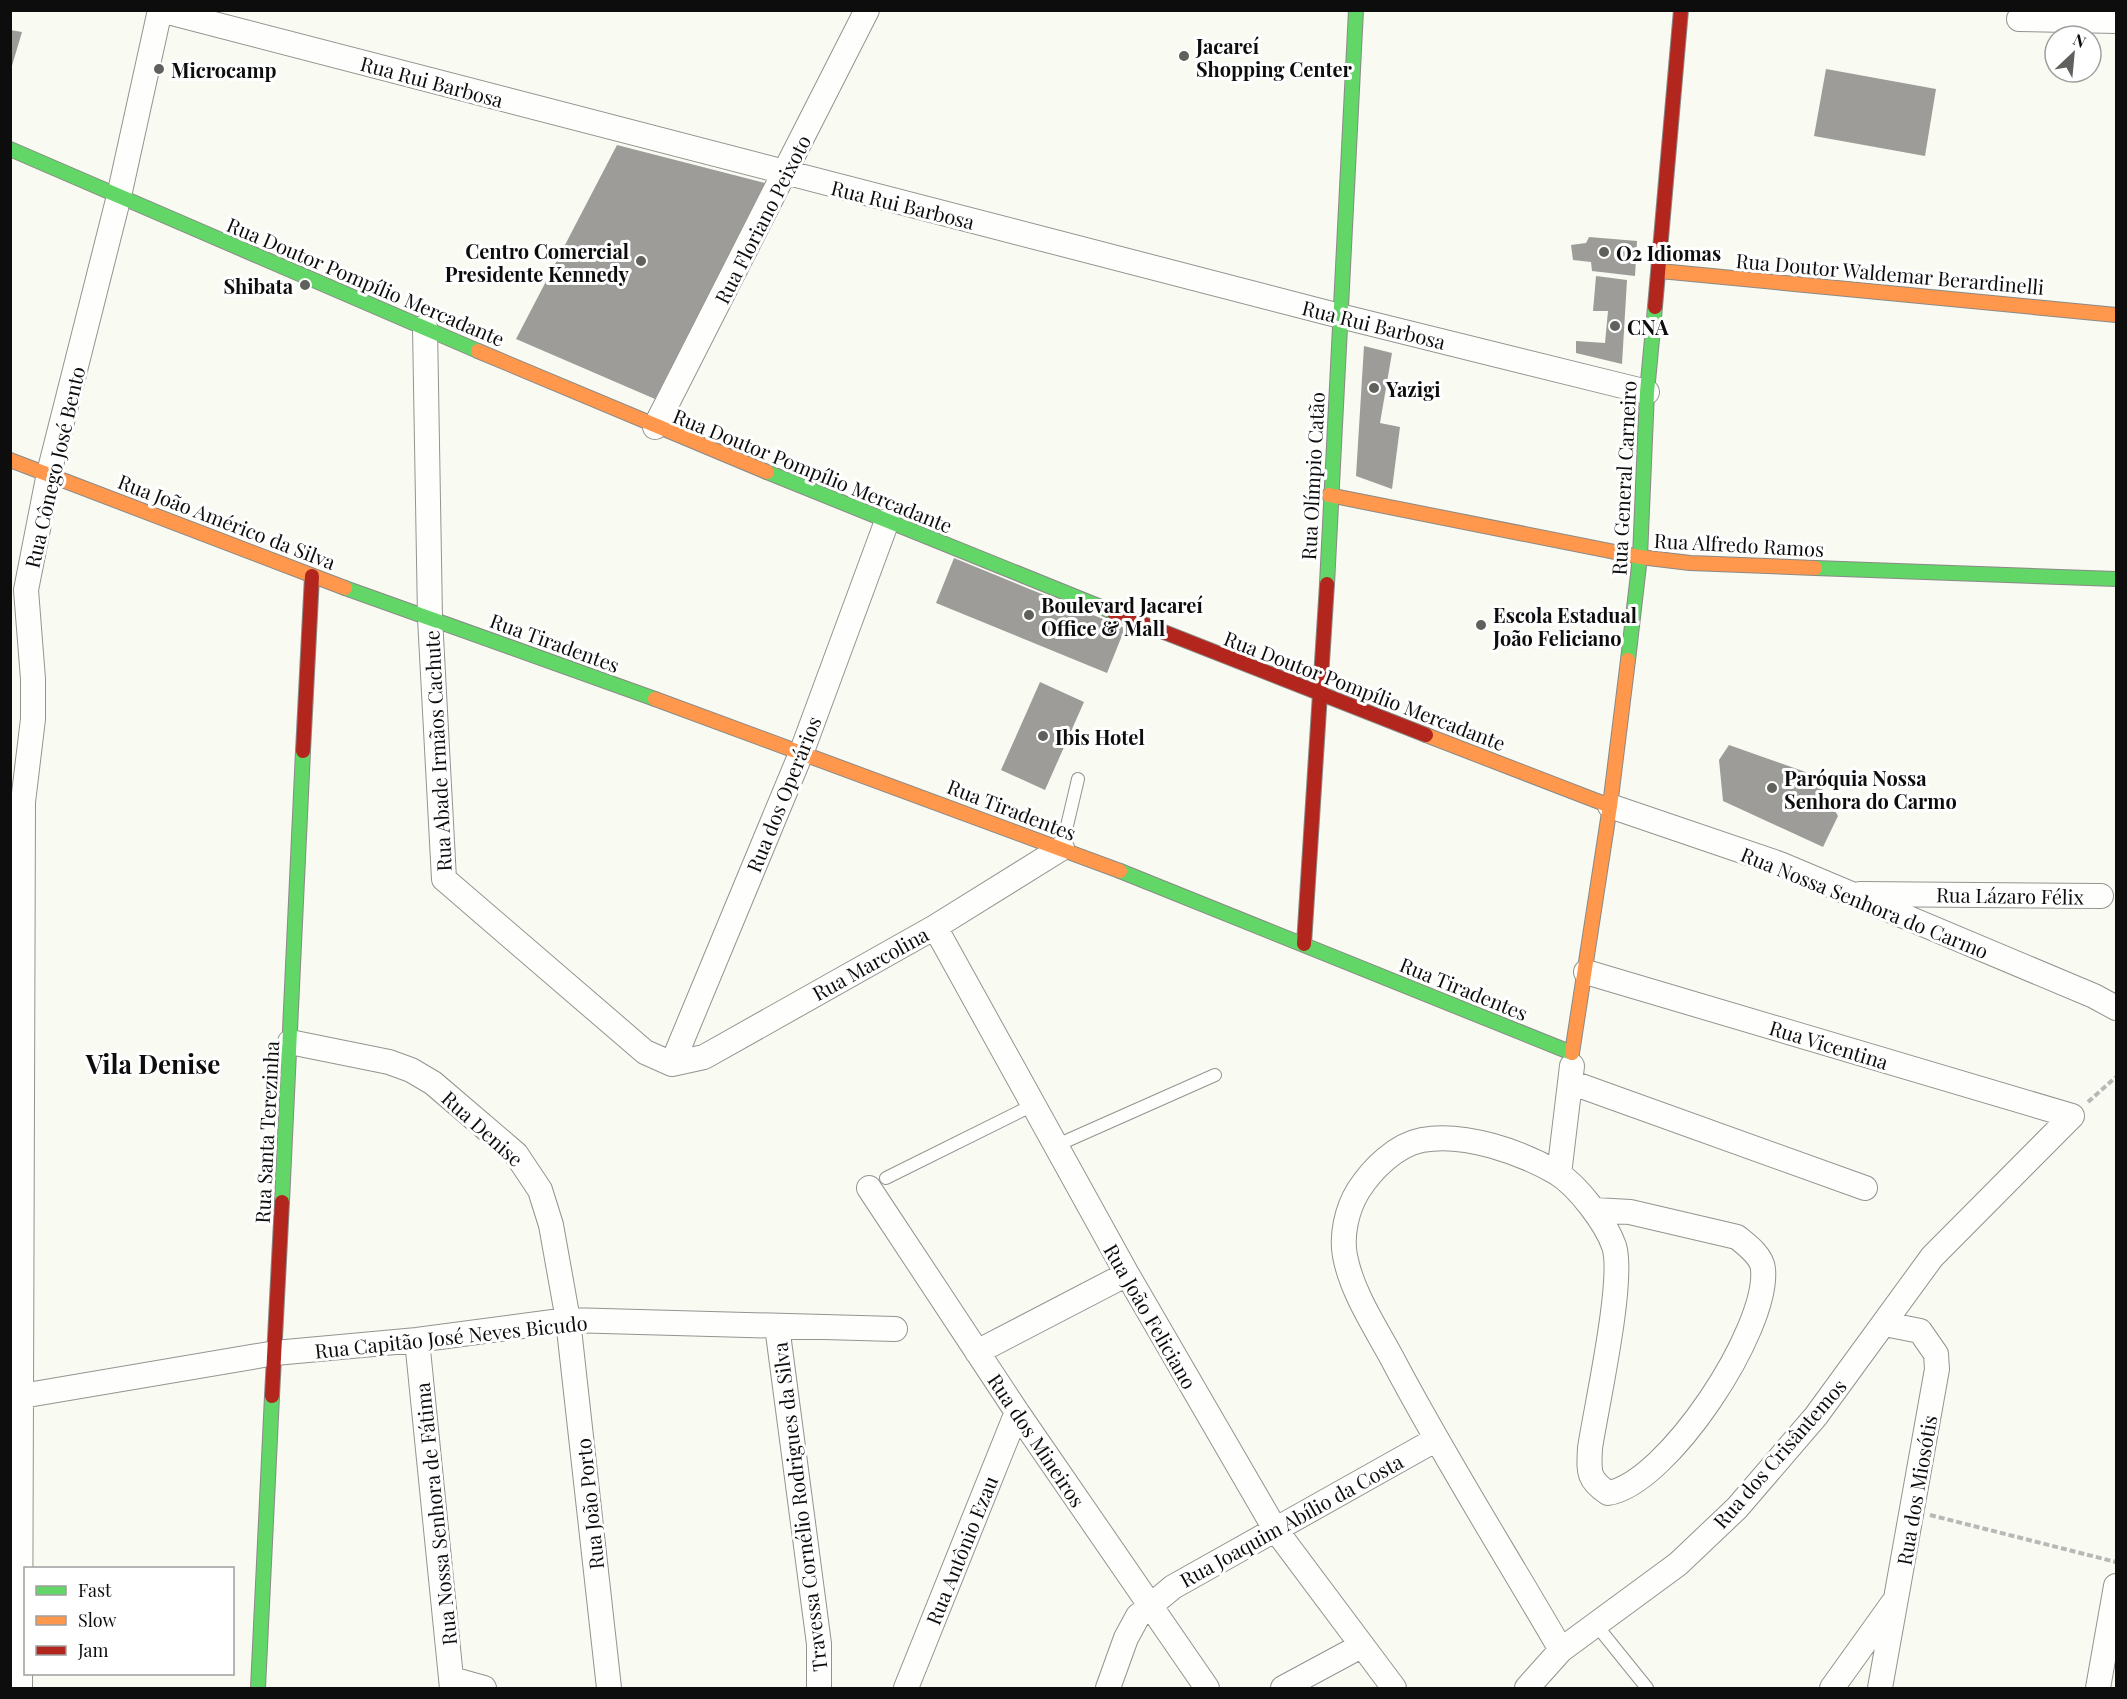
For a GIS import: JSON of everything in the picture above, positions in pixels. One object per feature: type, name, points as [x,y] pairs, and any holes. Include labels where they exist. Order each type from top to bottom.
[{"type":"main road","name":"Rua Olímpio Catão","points":[[1304,944],[1321,696],[1329,495],[1356,10]]},
{"type":"main road","name":"Rua General Carneiro","points":[[1574,1054],[1610,806],[1640,557],[1647,392],[1660,271],[1681,10]]},
{"type":"main road","name":"Rua Doutor Pompílio Mercadante","points":[[10,149],[655,426],[1321,696],[1610,806]]},
{"type":"main road","name":"Rua Doutor Waldemar Berardinelli","points":[[1660,271],[2116,315]]},
{"type":"main road","name":"Rua João Américo da Silva","points":[[10,460],[49,473],[312,576],[429,618]]},
{"type":"main road","name":"Rua Alfredo Ramos","points":[[1329,495],[1640,557],[1690,563],[2116,579]]},
{"type":"main road","name":"Rua Santa Terezinha","points":[[258,1689],[312,576]]},
{"type":"main road","name":"Rua Tiradentes","points":[[429,618],[802,752],[1062,849],[1574,1054]]},
{"type":"street","name":"Rua Rui Barbosa","points":[[160,10],[1340,316],[1647,392]]},
{"type":"street","name":"Rua Cônego José Bento","points":[[20,1689],[15,1397],[23,802],[33,719],[33,679],[26,590],[49,473],[119,196],[160,10]]},
{"type":"street","name":"Rua Floriano Peixoto","points":[[655,426],[786,173],[867,10]]},
{"type":"street","points":[[2019,19],[2116,21]]},
{"type":"street","name":"Rua Abade Irmãos Cachute","points":[[425,327],[429,618],[446,883],[645,1052],[672,1064]]},
{"type":"street","name":"Rua dos Operários","points":[[672,1064],[802,752],[887,521]]},
{"type":"street","name":"Rua Nossa Senhora do Carmo","points":[[1610,806],[1780,864],[2094,996],[2116,1008]]},
{"type":"street","name":"Rua Marcolina","points":[[672,1064],[704,1057],[935,927],[1062,849]]},
{"type":"street","name":"Rua Lázaro Félix","points":[[1848,894],[2101,896]]},
{"type":"street","name":"Rua João Feliciano","points":[[935,927],[1127,1274],[1275,1528],[1394,1689]]},
{"type":"street","name":"Rua Vicentina","points":[[1587,972],[2072,1116]]},
{"type":"street","name":"Rua Denise","points":[[290,1042],[389,1062],[411,1070],[433,1083],[516,1154],[540,1190],[546,1208],[568,1320]]},
{"type":"street","points":[[1559,1174],[1574,1054]]},
{"type":"street","points":[[1570,1082],[1865,1188]]},
{"type":"street","points":[[1885,1324],[1932,1257],[2072,1116]]},
{"type":"street","points":[[1561,1650],[1499,1542],[1435,1440],[1349,1273],[1344,1253],[1345,1227],[1351,1203],[1378,1165],[1398,1150],[1420,1140],[1475,1140],[1559,1174],[1595,1210],[1615,1247],[1617,1281],[1590,1448],[1589,1474],[1598,1486],[1608,1493],[1623,1490],[1667,1453],[1708,1404],[1745,1340],[1760,1296],[1763,1267],[1751,1248],[1737,1238],[1630,1212],[1595,1210]]},
{"type":"street","name":"Rua dos Mineiros","points":[[878,1183],[977,1352],[1207,1689]]},
{"type":"street","points":[[977,1352],[1127,1274]]},
{"type":"street","name":"Rua Capitão José Neves Bicudo","points":[[15,1397],[275,1353],[417,1340],[568,1320],[895,1329]]},
{"type":"street","name":"Rua João Porto","points":[[568,1320],[609,1689]]},
{"type":"street","name":"Rua dos Miosótis","points":[[1880,1689],[1937,1369],[1936,1354],[1920,1331],[1885,1324]]},
{"type":"street","name":"Rua dos Crisântemos","points":[[1527,1689],[1561,1650],[1597,1626],[1678,1564],[1737,1508],[1816,1416],[1885,1324]]},
{"type":"street","name":"Travessa Cornélio Rodrigues da Silva","points":[[777,1326],[819,1644],[819,1689]]},
{"type":"street","name":"Rua Nossa Senhora de Fátima","points":[[417,1340],[452,1684]]},
{"type":"street","name":"Rua Antônio Ezau","points":[[906,1689],[1017,1412]]},
{"type":"street","name":"Rua Joaquim Abílio da Costa","points":[[1108,1689],[1126,1638],[1138,1616],[1173,1587],[1435,1440]]},
{"type":"street","points":[[2098,1689],[2116,1586]]},
{"type":"street","points":[[1832,1689],[1897,1597]]},
{"type":"street","points":[[1283,1689],[1361,1646]]},
{"type":"street","points":[[452,1684],[484,1689]]},
{"type":"lane","points":[[1062,849],[1078,778]]},
{"type":"lane","points":[[1055,1146],[1215,1075]]},
{"type":"lane","points":[[878,1183],[1033,1106]]},
{"type":"lane","points":[[1597,1626],[1647,1689]]},
{"type":"path","points":[[2072,1116],[2116,1077]]},
{"type":"path","points":[[1912,1510],[2116,1562]]},
{"type":"building","points":[[10,30],[22,32],[11,69],[10,69]]},
{"type":"building","points":[[1826,69],[1936,89],[1925,156],[1814,136]]},
{"type":"building","name":"Centro Comercial Presidente Kennedy","points":[[617,145],[765,183],[655,399],[516,339]]},
{"type":"building","name":"O2 Idiomas","points":[[1589,237],[1637,241],[1635,276],[1592,271],[1591,262],[1573,260],[1571,245],[1586,243]]},
{"type":"building","name":"CNA","points":[[1596,276],[1627,280],[1622,364],[1576,353],[1576,341],[1605,343],[1608,311],[1593,311]]},
{"type":"building","name":"Yazigi","points":[[1364,346],[1392,353],[1380,423],[1400,427],[1392,489],[1356,476]]},
{"type":"building","name":"Boulevard Jacareí Office & Mall","points":[[954,558],[1125,628],[1107,673],[936,603]]},
{"type":"building","name":"Ibis Hotel","points":[[1040,682],[1084,702],[1045,790],[1001,770]]},
{"type":"building","name":"Paróquia Nossa Senhora do Carmo","points":[[1729,745],[1814,775],[1838,816],[1823,847],[1723,801],[1719,760]]},
{"type":"traffic: fast","points":[[1327,584],[1356,10]]},
{"type":"traffic: fast","points":[[10,149],[478,351]]},
{"type":"traffic: fast","points":[[1628,660],[1640,557],[1647,392],[1655,307]]},
{"type":"traffic: fast","points":[[767,472],[1113,612]]},
{"type":"traffic: fast","points":[[1815,568],[2116,579]]},
{"type":"traffic: fast","points":[[345,588],[655,699]]},
{"type":"traffic: fast","points":[[282,1202],[303,751]]},
{"type":"traffic: fast","points":[[1120,871],[1572,1053]]},
{"type":"traffic: fast","points":[[258,1688],[272,1396]]},
{"type":"traffic: slow","points":[[1660,271],[2116,315]]},
{"type":"traffic: slow","points":[[478,351],[767,472]]},
{"type":"traffic: slow","points":[[10,460],[345,588]]},
{"type":"traffic: slow","points":[[1329,495],[1640,557],[1690,563],[1815,568]]},
{"type":"traffic: slow","points":[[1572,1053],[1610,806],[1628,660]]},
{"type":"traffic: slow","points":[[655,699],[1120,871]]},
{"type":"traffic: slow","points":[[1426,735],[1610,806]]},
{"type":"traffic: jam","points":[[1655,307],[1681,10]]},
{"type":"traffic: jam","points":[[303,751],[312,576]]},
{"type":"traffic: jam","points":[[1304,944],[1327,584]]},
{"type":"traffic: jam","points":[[1113,612],[1426,735]]},
{"type":"traffic: jam","points":[[272,1396],[282,1202]]},
{"type":"place","name":"Jacareí Shopping Center","points":[[1184,56]]},
{"type":"place","name":"Microcamp","points":[[159,69]]},
{"type":"place","name":"O2 Idiomas","points":[[1604,252]]},
{"type":"place","name":"Centro Comercial Presidente Kennedy","points":[[641,261]]},
{"type":"place","name":"Shibata","points":[[305,285]]},
{"type":"place","name":"CNA","points":[[1615,326]]},
{"type":"place","name":"Yazigi","points":[[1374,388]]},
{"type":"place","name":"Boulevard Jacareí Office & Mall","points":[[1029,615]]},
{"type":"place","name":"Escola Estadual João Feliciano","points":[[1481,625]]},
{"type":"place","name":"Ibis Hotel","points":[[1043,736]]},
{"type":"place","name":"Paróquia Nossa Senhora do Carmo","points":[[1772,788]]},
{"type":"district","name":"Vila Denise","points":[[153,1063]]}]
